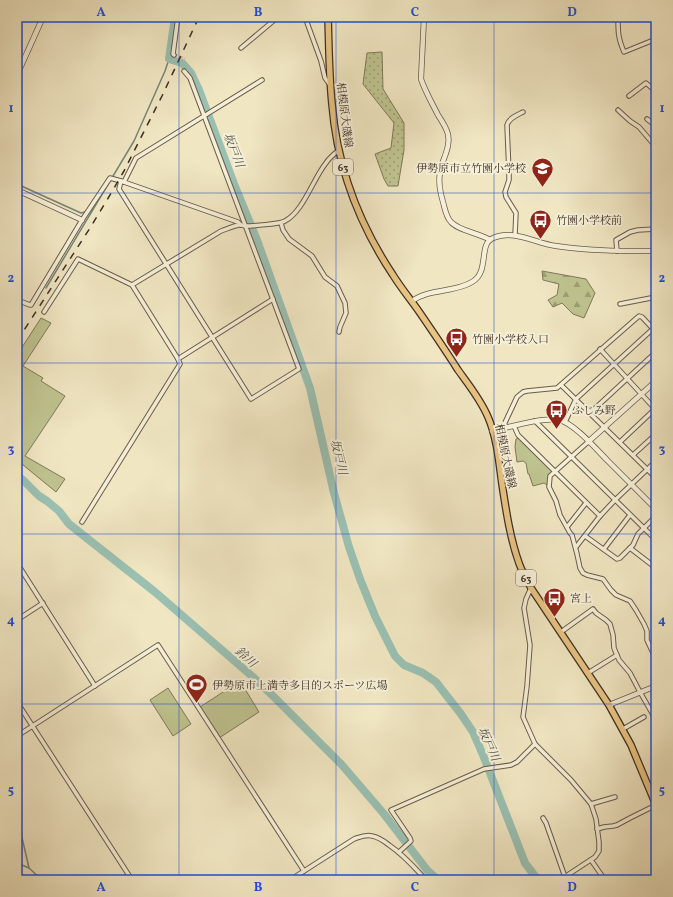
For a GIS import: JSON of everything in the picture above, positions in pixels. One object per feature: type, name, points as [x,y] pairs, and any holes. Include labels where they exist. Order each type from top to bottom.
[{"type":"main road","name":"相模原大磯線","points":[[328,17],[330,86],[333,119],[342,164],[363,222],[381,256],[481,404],[492,431],[515,553],[522,572],[531,588],[609,705],[623,729],[656,804]]},
{"type":"street","points":[[17,75],[43,17]]},
{"type":"street","points":[[174,55],[173,50],[178,17]]},
{"type":"street","points":[[242,48],[278,17]]},
{"type":"street","points":[[305,17],[321,61],[325,78],[330,86]]},
{"type":"street","points":[[424,17],[421,79],[424,88],[448,134],[447,149],[440,173],[440,192],[447,215],[451,222],[456,226],[490,240]]},
{"type":"street","points":[[618,17],[619,41],[624,52],[656,39]]},
{"type":"street","points":[[184,71],[190,78],[204,116],[246,226],[299,369],[251,399],[120,189],[122,182],[136,158],[204,116],[262,80]]},
{"type":"street","points":[[630,96],[646,83],[656,90]]},
{"type":"street","points":[[618,110],[639,127],[656,147]]},
{"type":"street","points":[[515,235],[516,213],[506,197],[505,192],[509,180],[507,125],[511,118],[523,112]]},
{"type":"street","points":[[647,119],[656,126]]},
{"type":"street","points":[[132,285],[221,231],[234,226],[281,223],[286,221],[295,213],[302,203],[325,164],[339,150]]},
{"type":"street","points":[[17,300],[31,305],[82,220],[110,178],[238,222],[241,225]]},
{"type":"street","points":[[17,190],[82,220]]},
{"type":"street","points":[[281,223],[283,230],[289,239],[312,256],[326,277],[337,286],[345,303],[346,313],[340,327],[340,332]]},
{"type":"street","points":[[616,251],[616,240],[630,232],[656,229]]},
{"type":"street","points":[[412,301],[422,295],[457,288],[467,285],[475,280],[482,272],[486,244],[490,240],[504,235],[515,235],[556,246],[616,251],[656,251]]},
{"type":"street","points":[[44,312],[78,259],[132,285],[180,364],[82,522]]},
{"type":"street","points":[[620,304],[656,297]]},
{"type":"street","points":[[178,359],[273,299]]},
{"type":"street","points":[[502,429],[517,397],[520,394],[527,391],[557,388],[639,316],[642,317],[655,329],[576,399],[565,422]]},
{"type":"street","points":[[600,349],[656,409],[620,442]]},
{"type":"street","points":[[590,413],[656,352]]},
{"type":"street","points":[[656,381],[550,476],[550,487],[560,515],[572,536],[576,547],[580,568],[587,575],[603,579],[616,595],[630,601],[644,624],[647,640],[656,662]]},
{"type":"street","points":[[561,384],[656,478]]},
{"type":"street","points":[[492,431],[547,419],[565,422],[574,428],[656,510]]},
{"type":"street","points":[[535,421],[630,515],[653,537],[656,538]]},
{"type":"street","points":[[514,426],[518,435],[600,516]]},
{"type":"street","points":[[633,455],[656,434]]},
{"type":"street","points":[[576,547],[600,516],[656,461]]},
{"type":"street","points":[[567,527],[586,502]]},
{"type":"street","points":[[604,549],[630,515]]},
{"type":"street","points":[[585,536],[617,559],[630,548],[638,534],[656,516]]},
{"type":"street","points":[[630,548],[656,568]]},
{"type":"street","points":[[17,563],[95,686]]},
{"type":"street","points":[[531,588],[524,608],[530,645],[523,717],[535,744],[571,780],[590,804],[596,819],[599,842],[599,851],[595,857],[560,880]]},
{"type":"street","points":[[17,620],[43,604]]},
{"type":"street","points":[[561,632],[592,608],[606,620],[610,624],[614,648],[619,660],[630,673],[656,720]]},
{"type":"street","points":[[17,736],[158,645],[304,871]]},
{"type":"street","points":[[652,651],[656,649]]},
{"type":"street","points":[[588,673],[617,655]]},
{"type":"street","points":[[609,705],[656,686]]},
{"type":"street","points":[[17,702],[132,880]]},
{"type":"street","points":[[623,729],[644,717]]},
{"type":"street","points":[[400,851],[411,841],[391,810],[484,769],[511,765],[517,762],[535,744]]},
{"type":"street","points":[[590,804],[615,797]]},
{"type":"street","points":[[597,829],[617,825],[656,804]]},
{"type":"street","points":[[543,818],[565,877]]},
{"type":"street","points":[[290,880],[354,839],[366,835],[380,838],[400,851],[426,880]]},
{"type":"street","points":[[591,860],[605,880]]},
{"type":"green space","points":[[382,52],[383,89],[404,123],[404,150],[398,186],[388,186],[375,154],[391,148],[394,123],[363,84],[367,53]]},
{"type":"green space","points":[[542,271],[586,279],[595,293],[584,318],[573,314],[562,303],[553,307],[548,300],[557,295],[559,284],[543,280]]},
{"type":"green space","points":[[41,318],[51,323],[23,366],[43,378],[41,381],[65,396],[25,456],[65,479],[56,492],[17,460],[17,355]]},
{"type":"green space","points":[[518,438],[553,472],[547,485],[544,483],[533,486],[528,474],[526,463],[523,461],[517,462],[515,447],[516,439]]},
{"type":"green space","points":[[240,681],[259,712],[219,738],[200,707]]},
{"type":"green space","points":[[168,688],[191,724],[173,736],[150,700]]},
{"type":"waterway","name":"坂戸川","points":[[175,17],[169,59],[182,63],[191,73],[257,240],[310,388],[334,493],[349,547],[375,616],[395,656],[404,665],[423,673],[436,682],[473,732],[525,863],[538,880]]},
{"type":"waterway","points":[[46,288],[134,141],[169,59]]},
{"type":"waterway","points":[[17,184],[81,213],[92,210]]},
{"type":"waterway","name":"鈴川","points":[[17,475],[39,496],[59,511],[69,524],[155,592],[271,694],[342,765],[384,814],[427,870],[438,880]]},
{"type":"waterway","points":[[17,816],[29,868]]},
{"type":"waterway","points":[[17,863],[29,868],[42,880]]},
{"type":"tunnel","points":[[174,55],[185,59]]},
{"type":"railway","points":[[17,341],[90,228],[124,171],[162,96],[199,17]]},
{"type":"place","name":"伊勢原市立竹園小学校","points":[[542,188]]},
{"type":"place","name":"竹園小学校前","points":[[541,240]]},
{"type":"place","name":"竹園小学校入口","points":[[457,358]]},
{"type":"place","name":"ふじみ野","points":[[557,430]]},
{"type":"place","name":"宮上","points":[[555,618]]},
{"type":"place","name":"伊勢原市上満寺多目的スポーツ広場","points":[[197,704]]}]
